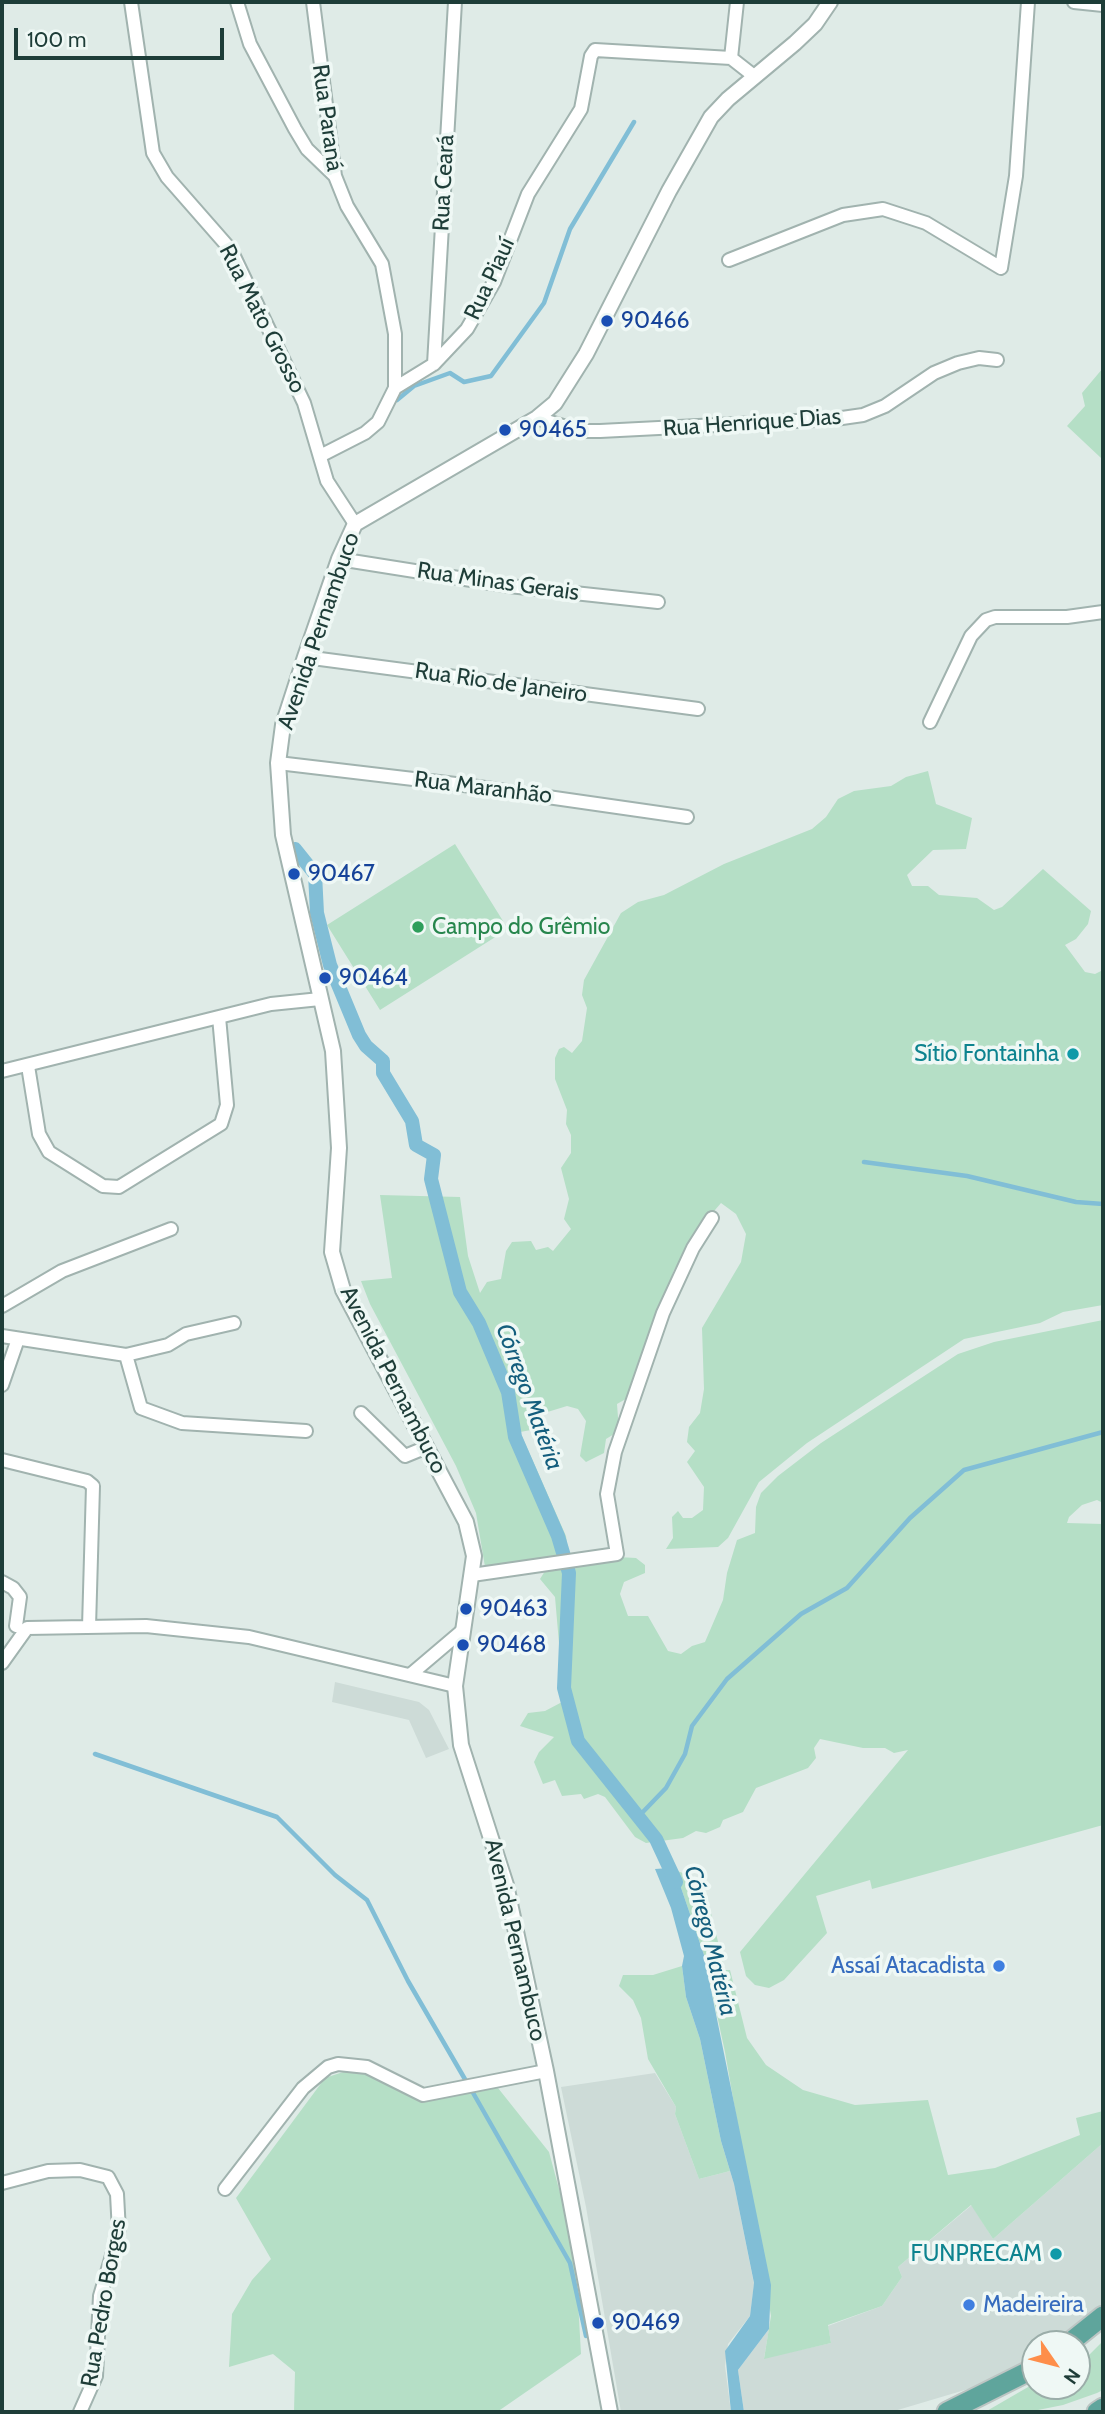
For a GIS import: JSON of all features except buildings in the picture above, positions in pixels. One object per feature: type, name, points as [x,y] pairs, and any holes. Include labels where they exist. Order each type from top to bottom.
[{"type":"main road","points":[[1086,2330],[1103,2316]]},
{"type":"main road","points":[[947,2412],[1021,2375]]},
{"type":"main road","points":[[1097,2412],[1103,2408]]},
{"type":"street","name":"Rua Mato Grosso","points":[[131,2],[153,153],[167,177],[231,250],[258,312],[295,380],[331,489],[355,524]]},
{"type":"street","points":[[237,2],[250,44],[295,129],[307,149],[335,176]]},
{"type":"street","name":"Rua Paraná","points":[[313,2],[335,176],[347,206],[382,264],[395,334],[394,388]]},
{"type":"street","name":"Rua Ceará","points":[[434,364],[455,2]]},
{"type":"street","points":[[737,2],[731,58],[754,76]]},
{"type":"street","name":"Avenida Pernambuco","points":[[610,2412],[546,2071],[506,1885],[461,1745],[455,1686],[474,1556],[466,1522],[343,1290],[332,1252],[339,1147],[333,1051],[284,835],[278,763],[283,725],[339,559],[355,524],[435,474],[537,418],[555,403],[570,382],[711,117],[815,24],[830,2]]},
{"type":"street","points":[[729,260],[843,215],[884,209],[926,223],[1001,268],[1016,176],[1028,2]]},
{"type":"street","points":[[1074,2],[1103,5]]},
{"type":"street","name":"Rua Piauí","points":[[394,388],[434,364],[467,329],[494,282],[528,194],[581,108],[591,55],[595,50],[731,58]]},
{"type":"street","name":"Rua Henrique Dias","points":[[537,418],[567,429],[600,432],[796,424],[863,415],[885,406],[934,373],[958,363],[979,358],[997,360]]},
{"type":"street","points":[[320,456],[371,427],[385,411],[394,388]]},
{"type":"street","name":"Rua Minas Gerais","points":[[339,559],[509,586],[658,602]]},
{"type":"street","points":[[930,722],[971,636],[986,620],[995,617],[1068,617],[1103,612]]},
{"type":"street","name":"Rua Rio de Janeiro","points":[[305,657],[698,709]]},
{"type":"street","name":"Rua Maranhão","points":[[278,763],[464,785],[687,817]]},
{"type":"street","points":[[2,1071],[271,1004],[320,999]]},
{"type":"street","points":[[28,1066],[40,1134],[49,1152],[103,1186],[119,1187],[220,1124],[227,1105],[219,1017]]},
{"type":"street","points":[[471,1575],[617,1554],[607,1494],[615,1452],[663,1313],[693,1248],[712,1218]]},
{"type":"street","points":[[2,1306],[62,1271],[171,1229]]},
{"type":"street","points":[[2,1336],[126,1355],[167,1345],[181,1336],[234,1323]]},
{"type":"street","points":[[2,1385],[18,1339]]},
{"type":"street","points":[[126,1355],[141,1408],[182,1423],[306,1431]]},
{"type":"street","points":[[361,1413],[405,1456],[427,1447]]},
{"type":"street","points":[[2,1460],[87,1481],[93,1486],[89,1627]]},
{"type":"street","points":[[2,1582],[13,1588],[20,1597],[22,1627],[2,1663]]},
{"type":"street","points":[[2,1623],[22,1627],[146,1626],[249,1637],[455,1686]]},
{"type":"street","points":[[410,1675],[463,1630]]},
{"type":"street","points":[[225,2189],[303,2088],[328,2067],[338,2064],[368,2067],[423,2095],[546,2071]]},
{"type":"street","name":"Rua Pedro Borges","points":[[2,2183],[48,2171],[80,2170],[107,2177],[117,2194],[119,2232],[100,2296],[96,2376],[80,2412]]},
{"type":"shaded area","points":[[335,1682],[419,1702],[429,1710],[449,1749],[426,1758],[409,1720],[332,1702]]},
{"type":"shaded area","points":[[655,2073],[676,2107],[675,2114],[699,2179],[730,2171],[734,2184],[754,2284],[750,2316],[728,2344],[725,2366],[731,2412],[621,2412],[586,2207],[561,2087]]},
{"type":"shaded area","points":[[1103,2143],[1103,2304],[1071,2330],[1021,2330],[1021,2365],[985,2384],[891,2412],[744,2412],[738,2370],[769,2329],[764,2358],[831,2343],[828,2326],[882,2306],[902,2277],[898,2267],[972,2205],[993,2239]]},
{"type":"green space","points":[[1103,368],[1101,458],[1067,426],[1085,406],[1082,393]]},
{"type":"green space","points":[[928,771],[936,804],[972,818],[966,849],[933,850],[907,875],[912,886],[928,886],[939,895],[977,898],[994,910],[1002,907],[1043,869],[1091,911],[1088,924],[1076,939],[1065,945],[1085,972],[1095,974],[1103,970],[1103,1305],[1063,1312],[1040,1323],[964,1339],[807,1443],[759,1482],[728,1538],[718,1547],[666,1549],[673,1538],[672,1517],[678,1511],[683,1518],[692,1518],[703,1510],[704,1487],[687,1462],[695,1451],[687,1442],[689,1427],[700,1413],[704,1389],[702,1328],[741,1262],[746,1234],[736,1214],[721,1203],[703,1224],[674,1270],[631,1396],[617,1404],[619,1431],[606,1439],[604,1453],[586,1462],[580,1456],[586,1421],[578,1409],[567,1406],[541,1414],[531,1430],[520,1432],[566,1536],[569,1558],[485,1567],[476,1513],[456,1466],[370,1304],[361,1281],[392,1278],[380,1195],[460,1197],[468,1256],[480,1293],[487,1282],[501,1279],[506,1251],[512,1242],[531,1241],[536,1250],[548,1247],[553,1251],[571,1229],[564,1219],[569,1199],[561,1168],[571,1153],[571,1135],[566,1124],[567,1110],[555,1079],[555,1058],[559,1049],[564,1047],[572,1053],[582,1041],[587,1008],[582,995],[584,980],[621,913],[638,902],[664,895],[724,864],[812,829],[826,817],[838,799],[854,791],[891,786],[906,777]]},
{"type":"green space","name":"Campo do Grêmio","points":[[455,844],[508,929],[380,1010],[327,925]]},
{"type":"green space","points":[[1103,1320],[1103,1503],[1097,1500],[1082,1505],[1069,1517],[1067,1523],[1103,1524],[1103,1825],[872,1889],[870,1880],[816,1896],[827,1933],[784,1980],[769,1988],[755,1985],[746,1976],[740,1952],[908,1750],[894,1753],[885,1748],[863,1748],[820,1739],[814,1748],[816,1758],[808,1768],[756,1788],[743,1812],[723,1820],[720,1827],[706,1833],[696,1831],[683,1838],[646,1843],[635,1837],[605,1797],[598,1794],[584,1799],[581,1794],[562,1796],[555,1780],[543,1784],[534,1762],[539,1752],[554,1737],[520,1726],[528,1713],[545,1711],[564,1701],[555,1597],[540,1579],[545,1571],[618,1557],[636,1558],[645,1565],[645,1573],[624,1582],[620,1594],[628,1616],[648,1616],[668,1651],[681,1654],[692,1646],[705,1642],[723,1600],[727,1573],[737,1540],[755,1533],[756,1507],[761,1493],[778,1476],[821,1443],[958,1354],[994,1342]]},
{"type":"green space","points":[[675,1870],[703,1881],[725,1970],[730,1970],[747,2038],[766,2065],[803,2090],[855,2105],[928,2100],[948,2175],[995,2168],[1080,2135],[1076,2118],[1103,2111],[1103,2143],[993,2239],[971,2205],[898,2267],[902,2277],[882,2306],[828,2325],[831,2343],[764,2359],[771,2316],[725,2052],[704,1955]]},
{"type":"green space","points":[[682,1966],[686,1997],[700,2039],[721,2141],[730,2171],[699,2179],[675,2114],[676,2107],[648,2059],[641,2018],[633,2000],[619,1986],[623,1975],[653,1975]]},
{"type":"green space","points":[[361,2066],[410,2095],[464,2094],[498,2088],[549,2152],[575,2248],[581,2354],[497,2412],[294,2412],[295,2372],[273,2354],[229,2367],[232,2314],[252,2280],[271,2259],[236,2198],[325,2078]]},
{"type":"green space","points":[[1103,2341],[1103,2390],[1091,2395],[1091,2353]]},
{"type":"green space","points":[[1021,2391],[1021,2400],[1077,2400],[1028,2412],[985,2412]]},
{"type":"water","points":[[655,1869],[675,1870],[704,1955],[771,2285],[769,2329],[738,2370],[744,2412],[731,2412],[725,2351],[750,2316],[754,2283],[700,2039],[686,1997],[682,1966],[684,1956],[671,1908]]},
{"type":"waterway","points":[[397,400],[414,386],[450,373],[464,382],[491,376],[544,303],[570,229],[634,122]]},
{"type":"waterway","name":"Córrego Matéria","points":[[295,849],[315,874],[317,913],[330,965],[359,1035],[366,1046],[383,1061],[383,1073],[412,1121],[416,1145],[434,1155],[431,1179],[460,1292],[479,1323],[508,1392],[515,1437],[558,1536],[569,1573],[564,1688],[578,1741],[656,1839],[676,1882]]},
{"type":"waterway","points":[[864,1162],[967,1176],[1076,1202],[1103,1204]]},
{"type":"waterway","points":[[639,1816],[666,1788],[685,1754],[692,1726],[727,1679],[801,1614],[847,1588],[910,1518],[964,1470],[1103,1432]]},
{"type":"waterway","points":[[95,1754],[277,1817],[335,1875],[367,1900],[408,1981],[466,2081]]},
{"type":"waterway","points":[[472,2091],[570,2263],[586,2336]]},
{"type":"place","name":"90466","points":[[607,321]]},
{"type":"place","name":"90465","points":[[505,430]]},
{"type":"place","name":"90467","points":[[294,874]]},
{"type":"place","name":"Campo do Grêmio","points":[[418,927]]},
{"type":"place","name":"90464","points":[[325,978]]},
{"type":"place","name":"Sítio Fontainha","points":[[1073,1054]]},
{"type":"place","name":"90463","points":[[466,1609]]},
{"type":"place","name":"90468","points":[[463,1645]]},
{"type":"place","name":"Assaí Atacadista","points":[[999,1966]]},
{"type":"place","name":"FUNPRECAM","points":[[1056,2254]]},
{"type":"place","name":"Madeireira","points":[[969,2305]]},
{"type":"place","name":"90469","points":[[598,2323]]}]
